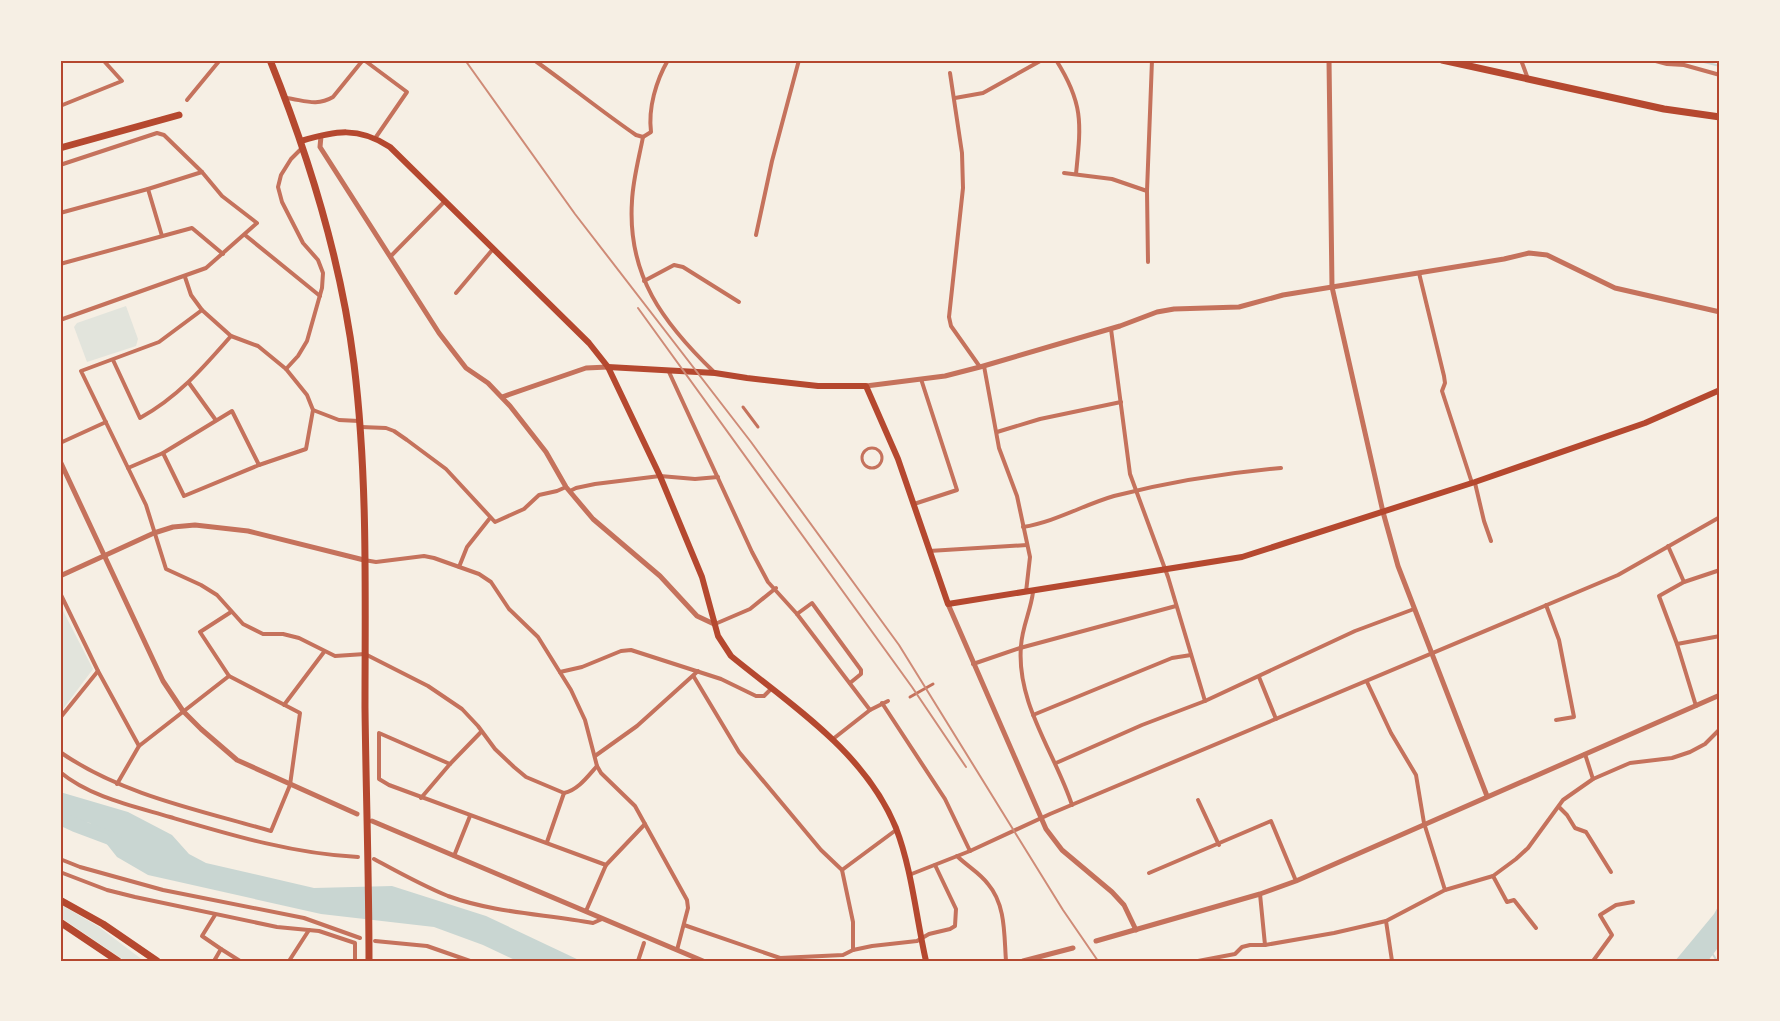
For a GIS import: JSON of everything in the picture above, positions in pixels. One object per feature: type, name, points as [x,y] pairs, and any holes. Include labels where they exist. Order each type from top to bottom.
[{"type":"highway","points":[[270,60],[302,145],[326,226],[345,308],[354,364],[360,424],[364,560],[368,873],[372,939],[369,961]]},
{"type":"highway","points":[[1442,60],[1664,109],[1720,117]]},
{"type":"highway","points":[[60,148],[179,115]]},
{"type":"highway","points":[[60,900],[103,924],[157,961]]},
{"type":"highway","points":[[60,922],[118,961]]},
{"type":"main road","points":[[302,145],[333,132],[351,132],[376,138],[390,147],[589,344],[608,367],[660,476],[696,560],[721,643],[731,656],[833,739],[865,775],[879,796],[897,830],[909,875],[926,961]]},
{"type":"main road","points":[[608,367],[715,373],[810,385],[866,386],[915,504],[928,551],[948,604],[1242,557],[1474,482],[1645,423],[1720,390]]},
{"type":"street","points":[[60,106],[122,81],[103,60]]},
{"type":"street","points":[[187,100],[220,60]]},
{"type":"street","points":[[285,98],[308,104],[327,100],[333,97],[364,60],[407,92],[376,138]]},
{"type":"street","points":[[534,60],[591,100],[601,111],[636,135],[643,137],[651,132],[653,100],[661,73],[668,60]]},
{"type":"street","points":[[756,235],[772,161],[799,60]]},
{"type":"street","points":[[955,98],[983,93],[1042,60]]},
{"type":"street","points":[[1056,60],[1070,82],[1080,117],[1076,174]]},
{"type":"street","points":[[1148,262],[1147,191],[1152,60]]},
{"type":"street","points":[[1329,60],[1332,287],[1383,512],[1398,567],[1487,796]]},
{"type":"street","points":[[1521,60],[1528,79]]},
{"type":"street","points":[[1652,60],[1666,64],[1676,62],[1720,75]]},
{"type":"street","points":[[950,73],[962,153],[963,188],[949,317],[951,326],[982,366],[999,448],[1017,496],[1030,565],[1030,592],[1020,648],[1023,684],[1033,715],[1056,763],[1072,805]]},
{"type":"street","points":[[60,165],[158,134],[164,135],[222,196],[257,223],[206,268],[60,320]]},
{"type":"street","points":[[321,136],[320,147],[439,333],[466,368],[488,382],[502,397],[546,452],[568,489],[593,519],[660,576],[698,616],[714,624],[750,609],[776,588]]},
{"type":"street","points":[[643,137],[632,201],[633,237],[638,266],[663,316],[685,344],[715,373]]},
{"type":"street","points":[[286,369],[298,357],[307,341],[320,296],[323,273],[318,260],[303,243],[282,202],[278,186],[280,175],[302,145]]},
{"type":"street","points":[[60,213],[201,172]]},
{"type":"street","points":[[1064,173],[1112,179],[1147,191]]},
{"type":"street","points":[[148,189],[162,236]]},
{"type":"street","points":[[391,256],[445,201]]},
{"type":"street","points":[[60,264],[192,228],[223,254]]},
{"type":"street","points":[[245,235],[320,296]]},
{"type":"street","points":[[456,293],[493,248]]},
{"type":"street","points":[[866,386],[945,376],[1111,329],[1157,312],[1174,309],[1239,307],[1283,296],[1504,260],[1529,253],[1547,255],[1615,288],[1720,312]]},
{"type":"street","points":[[644,281],[674,265],[682,267],[739,302]]},
{"type":"street","points":[[1419,273],[1444,376],[1445,383],[1442,392],[1474,482],[1491,541]]},
{"type":"street","points":[[163,453],[184,496],[306,449],[314,410],[307,395],[286,369],[258,346],[231,336],[202,310],[191,295],[185,277]]},
{"type":"street","points":[[202,310],[159,342],[81,371],[146,506],[166,569],[217,595],[243,624],[263,634],[283,634],[299,638],[335,656],[365,654],[428,686],[462,709],[495,749],[526,777],[564,793],[570,792],[579,785],[597,766]]},
{"type":"street","points":[[1111,329],[1130,474],[1165,571],[1205,701]]},
{"type":"street","points":[[113,360],[140,418],[155,410],[189,383],[231,336]]},
{"type":"street","points":[[502,397],[586,368],[608,367]]},
{"type":"street","points":[[669,372],[768,582],[776,588],[797,614],[870,710]]},
{"type":"street","points":[[915,504],[957,490],[921,378]]},
{"type":"street","points":[[189,383],[215,420]]},
{"type":"street","points":[[997,432],[1040,418],[1121,402]]},
{"type":"street","points":[[743,408],[758,427]]},
{"type":"street","points":[[314,410],[339,420],[394,431],[446,469],[495,522],[524,509],[539,495],[557,491],[660,476],[695,479],[718,477]]},
{"type":"street","points":[[128,468],[163,453],[232,411],[260,465]]},
{"type":"street","points":[[60,443],[106,422]]},
{"type":"street","points":[[870,448],[877,448],[881,453],[881,461],[874,467],[866,467],[862,454],[870,448]]},
{"type":"street","points":[[60,461],[163,681],[183,711],[237,760],[357,814]]},
{"type":"street","points":[[1023,527],[1039,524],[1112,497],[1136,491],[1231,473],[1281,468]]},
{"type":"street","points":[[909,875],[1618,575],[1720,517]]},
{"type":"street","points":[[459,567],[467,547],[490,518]]},
{"type":"street","points":[[60,576],[154,533],[173,527],[195,525],[248,531],[376,562],[424,556],[478,574],[491,582],[509,609],[538,637],[571,690],[585,720],[597,766],[601,773],[635,806],[687,900],[688,908],[677,950]]},
{"type":"street","points":[[928,551],[1027,545]]},
{"type":"street","points":[[1668,546],[1684,582]]},
{"type":"street","points":[[1696,706],[1659,596],[1684,582],[1720,570]]},
{"type":"street","points":[[60,593],[98,671],[139,746]]},
{"type":"street","points":[[797,614],[812,603],[861,670],[861,674],[850,683]]},
{"type":"street","points":[[948,604],[1049,834],[1075,863],[1112,892],[1124,905],[1136,930]]},
{"type":"street","points":[[1546,605],[1559,640],[1574,717],[1556,720]]},
{"type":"street","points":[[973,664],[1020,648],[1176,606]]},
{"type":"street","points":[[1056,763],[1142,725],[1205,701],[1355,631],[1414,609]]},
{"type":"street","points":[[60,752],[82,767],[117,784],[271,831],[290,785],[300,713],[230,676],[200,632],[231,612]]},
{"type":"street","points":[[1677,644],[1720,636]]},
{"type":"street","points":[[560,672],[582,667],[626,650],[721,679],[756,696],[764,696],[771,689]]},
{"type":"street","points":[[284,705],[324,652]]},
{"type":"street","points":[[1033,715],[1172,658],[1191,655]]},
{"type":"street","points":[[60,718],[98,671]]},
{"type":"street","points":[[595,756],[637,726],[698,671]]},
{"type":"street","points":[[117,784],[139,746],[230,676]]},
{"type":"street","points":[[694,677],[739,752],[820,850],[842,870],[853,922],[853,950]]},
{"type":"street","points":[[1259,677],[1276,719]]},
{"type":"street","points":[[1367,682],[1391,733],[1416,775],[1424,823],[1445,890]]},
{"type":"street","points":[[910,697],[933,684]]},
{"type":"street","points":[[1096,941],[1260,894],[1296,881],[1720,695]]},
{"type":"street","points":[[833,739],[870,710],[888,701]]},
{"type":"street","points":[[882,703],[941,791],[970,851]]},
{"type":"street","points":[[1198,961],[1234,954],[1242,947],[1250,945],[1265,945],[1334,933],[1386,921],[1445,890],[1493,876],[1516,860],[1528,848],[1563,800],[1593,779],[1630,763],[1672,758],[1689,752],[1705,744],[1720,729]]},
{"type":"street","points":[[421,798],[481,732]]},
{"type":"street","points":[[450,764],[379,733],[379,779],[389,785],[606,865]]},
{"type":"street","points":[[1585,753],[1593,779]]},
{"type":"street","points":[[60,772],[101,795],[219,831],[323,855],[358,857]]},
{"type":"street","points":[[547,842],[564,793]]},
{"type":"street","points":[[1198,800],[1219,845]]},
{"type":"street","points":[[1559,807],[1568,815],[1575,828],[1586,832],[1611,872]]},
{"type":"street","points":[[454,856],[470,816]]},
{"type":"street","points":[[372,820],[703,961]]},
{"type":"street","points":[[1149,873],[1271,821],[1296,881]]},
{"type":"street","points":[[586,911],[606,865],[645,823]]},
{"type":"street","points":[[842,870],[897,830]]},
{"type":"street","points":[[957,856],[985,880],[997,898],[1002,911],[1006,961]]},
{"type":"street","points":[[60,859],[80,867],[163,890],[304,918],[360,938]]},
{"type":"street","points":[[374,859],[424,885],[465,900],[593,923],[602,919]]},
{"type":"street","points":[[684,925],[780,958],[843,955],[853,950],[917,941],[929,934],[955,926],[956,909],[935,865]]},
{"type":"street","points":[[60,872],[116,892],[215,915],[277,927],[320,931],[355,943],[355,961]]},
{"type":"street","points":[[1493,876],[1508,902],[1514,900],[1536,928]]},
{"type":"street","points":[[1260,894],[1265,945]]},
{"type":"street","points":[[1593,961],[1612,935],[1600,915],[1616,905],[1633,902]]},
{"type":"street","points":[[215,915],[202,936],[240,961]]},
{"type":"street","points":[[1386,921],[1392,961]]},
{"type":"street","points":[[289,961],[309,930]]},
{"type":"street","points":[[372,939],[428,946],[470,961]]},
{"type":"street","points":[[638,961],[644,943]]},
{"type":"street","points":[[1023,961],[1073,948]]},
{"type":"street","points":[[214,961],[221,949]]},
{"type":"shaded area","points":[[126,306],[138,339],[136,346],[87,362],[74,327],[77,323]]},
{"type":"shaded area","points":[[60,605],[93,669],[60,713]]},
{"type":"shaded area","points":[[60,792],[128,812],[172,835],[189,854],[206,863],[314,888],[392,886],[486,916],[581,961],[517,961],[483,945],[434,927],[321,914],[148,875],[117,857],[90,823],[60,818]]},
{"type":"shaded area","points":[[1720,903],[1720,945],[1708,961],[1675,961],[1714,914]]},
{"type":"shaded area","points":[[60,904],[99,927],[144,961],[125,961],[60,917]]},
{"type":"waterway","points":[[1696,60],[1720,66]]},
{"type":"waterway","points":[[60,818],[115,840]]},
{"type":"waterway","points":[[1712,953],[1717,961]]},
{"type":"railway","points":[[465,60],[575,214],[751,442],[899,645],[1063,910],[1098,961]]},
{"type":"railway","points":[[638,308],[912,687],[966,767]]}]
